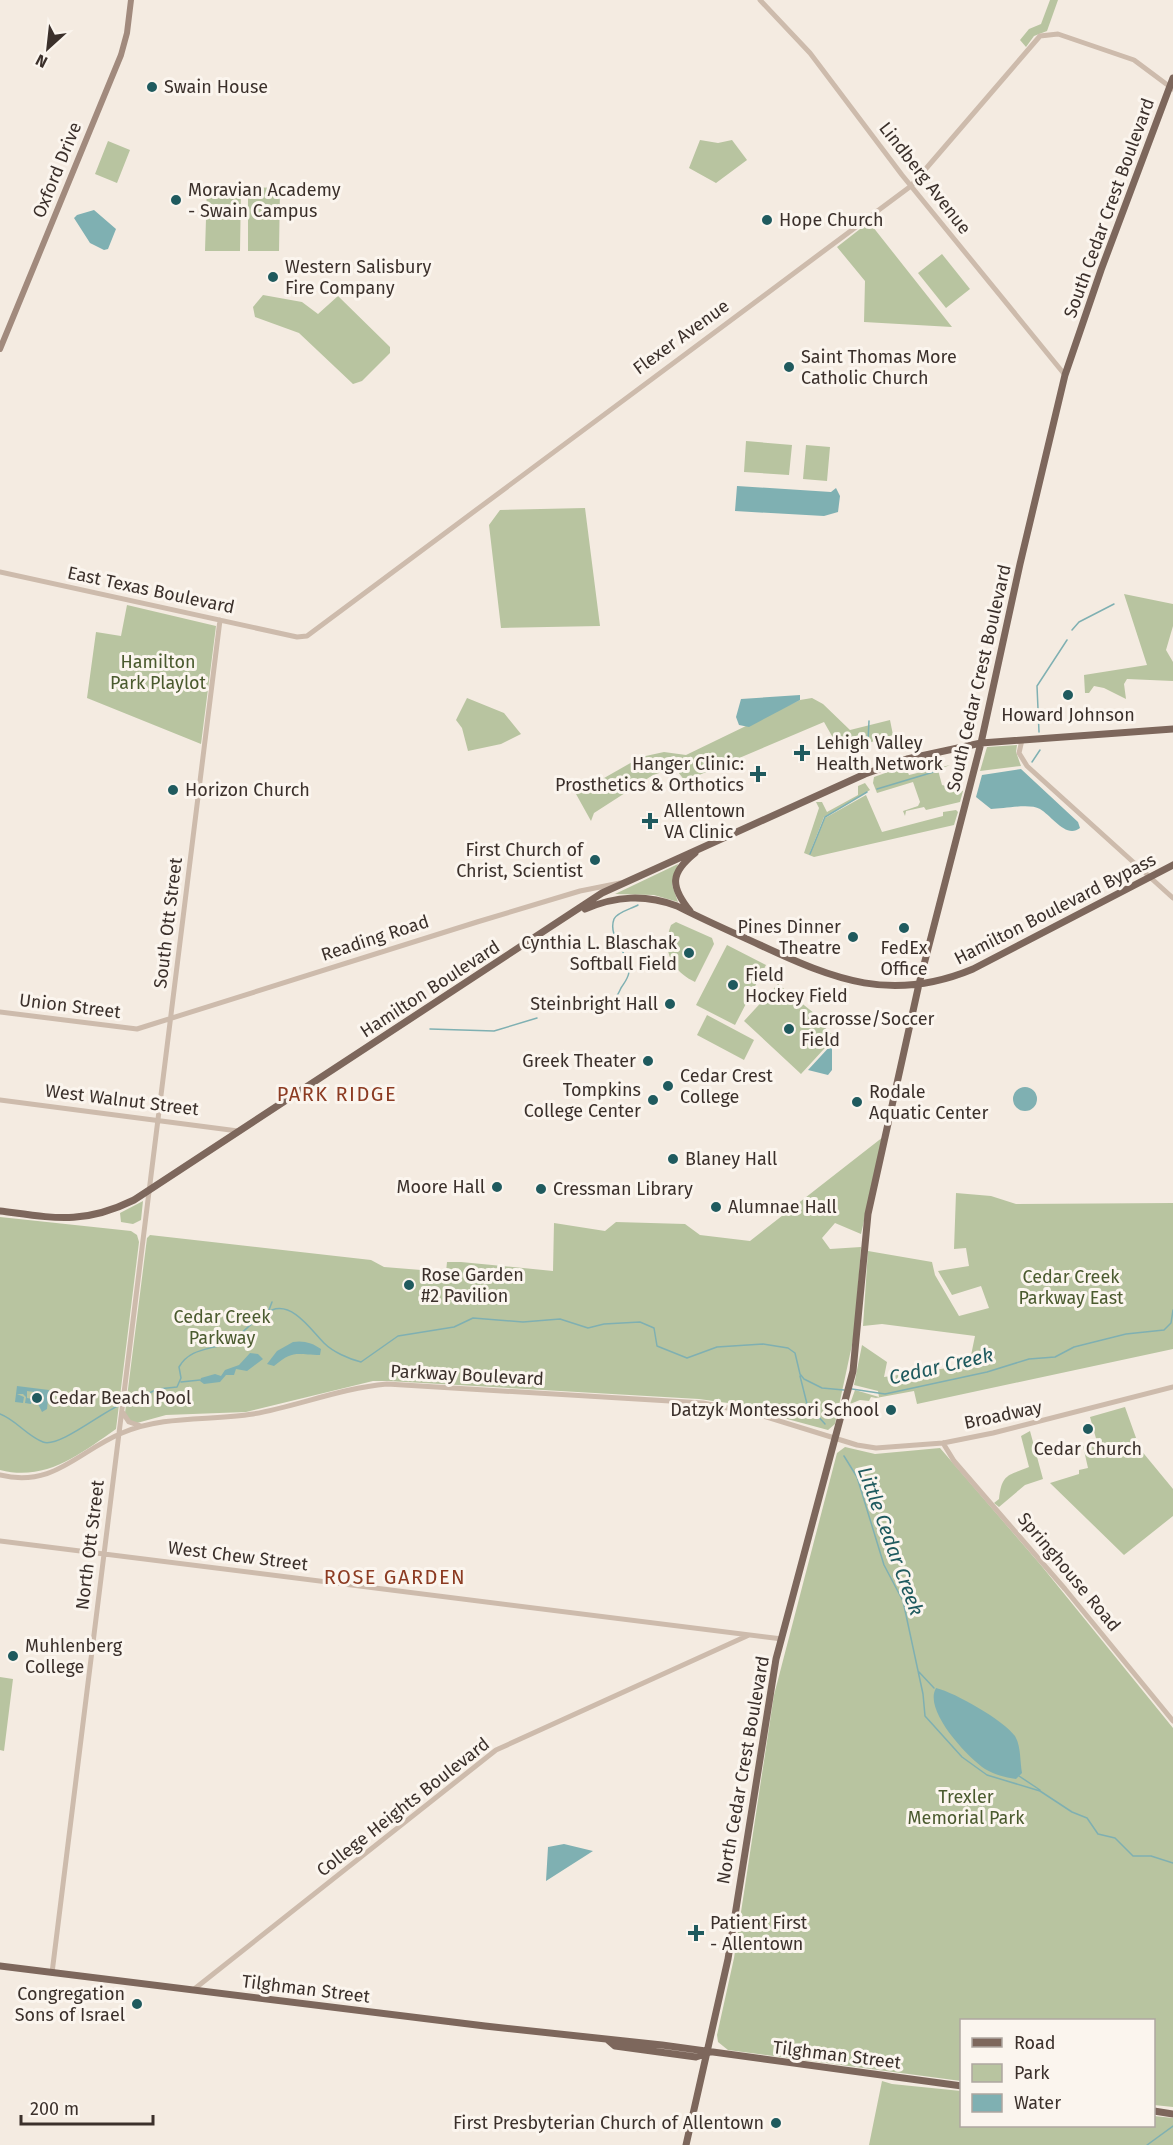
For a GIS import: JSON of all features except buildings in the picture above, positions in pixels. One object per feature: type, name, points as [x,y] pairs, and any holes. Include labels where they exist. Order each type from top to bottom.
[{"type":"main road","name":"Oxford Drive","points":[[0,349],[121,55],[127,33],[131,0]]},
{"type":"main road","name":"South Cedar Crest Boulevard","points":[[836,1439],[851,1379],[859,1327],[868,1214],[919,984],[981,743],[1020,564],[1065,375],[1105,259],[1173,78]]},
{"type":"main road","name":"Hamilton Boulevard","points":[[0,1211],[67,1219],[82,1218],[116,1208],[149,1192],[583,906],[624,882],[865,774],[908,759],[981,743],[1173,729]]},
{"type":"main road","points":[[692,914],[677,891],[676,876],[685,862],[702,847]]},
{"type":"main road","name":"Hamilton Boulevard Bypass","points":[[574,913],[612,900],[634,897],[666,902],[835,978],[881,985],[919,984],[946,979],[973,969],[1173,865]]},
{"type":"main road","name":"North Cedar Crest Boulevard","points":[[686,2145],[728,1959],[769,1697],[782,1639],[836,1439]]},
{"type":"main road","name":"Tilghman Street","points":[[0,1966],[608,2040],[652,2043],[708,2053],[960,2086]]},
{"type":"main road","points":[[1155,2111],[1171,2114]]},
{"type":"street","name":"Lindberg Avenue","points":[[760,0],[810,53],[911,186],[1065,375]]},
{"type":"street","name":"Flexer Avenue","points":[[297,637],[314,633],[560,445],[911,186],[1035,40],[1045,34],[1056,34],[1134,60],[1171,88]]},
{"type":"street","name":"East Texas Boulevard","points":[[0,572],[297,637]]},
{"type":"street","name":"South Ott Street","points":[[144,1229],[220,620]]},
{"type":"street","points":[[1022,740],[1018,749],[1020,756],[1173,898]]},
{"type":"street","name":"Reading Road","points":[[137,1029],[580,891],[624,882]]},
{"type":"street","points":[[580,891],[583,906]]},
{"type":"street","name":"Union Street","points":[[0,1012],[137,1029]]},
{"type":"street","name":"West Walnut Street","points":[[0,1100],[240,1131]]},
{"type":"street","name":"North Ott Street","points":[[52,1973],[144,1229]]},
{"type":"street","name":"Parkway Boulevard","points":[[0,1475],[23,1478],[51,1473],[119,1434],[141,1426],[176,1419],[248,1415],[357,1388],[399,1384],[703,1403],[757,1414],[836,1439]]},
{"type":"street","name":"Broadway","points":[[836,1439],[876,1448],[943,1443],[1050,1420],[1173,1387]]},
{"type":"street","points":[[122,1408],[128,1421],[141,1426]]},
{"type":"street","name":"Springhouse Road","points":[[943,1443],[954,1461],[1068,1592],[1173,1721]]},
{"type":"street","name":"West Chew Street","points":[[0,1541],[782,1639]]},
{"type":"street","points":[[722,1631],[733,1642]]},
{"type":"street","name":"College Heights Boulevard","points":[[193,1990],[496,1750],[749,1634]]},
{"type":"green space","points":[[1050,0],[1058,0],[1047,31],[1034,36],[1026,47],[1020,40],[1029,29],[1041,24]]},
{"type":"green space","points":[[700,140],[718,143],[732,140],[747,160],[716,183],[689,168]]},
{"type":"green space","points":[[108,141],[130,150],[117,183],[95,174]]},
{"type":"green space","points":[[207,186],[241,187],[240,251],[205,251]]},
{"type":"green space","points":[[248,187],[280,188],[279,251],[248,251]]},
{"type":"green space","points":[[869,222],[952,327],[864,322],[865,281],[837,247]]},
{"type":"green space","points":[[942,254],[970,289],[946,308],[918,273]]},
{"type":"green space","points":[[263,295],[302,302],[318,314],[338,296],[390,347],[390,353],[362,381],[353,384],[299,333],[255,317],[253,307]]},
{"type":"green space","points":[[746,441],[792,445],[789,475],[744,472]]},
{"type":"green space","points":[[806,445],[830,447],[827,481],[803,479]]},
{"type":"green space","points":[[585,508],[600,626],[501,628],[489,525],[500,510]]},
{"type":"green space","points":[[1124,594],[1173,604],[1173,626],[1166,650],[1173,662],[1173,681],[1127,679],[1124,684],[1126,699],[1104,688],[1094,686],[1089,693],[1085,693],[1084,675],[1147,665]]},
{"type":"green space","name":"Hamilton Park Playlot","points":[[127,605],[216,626],[201,744],[87,698],[96,632],[121,636]]},
{"type":"green space","points":[[467,698],[504,713],[521,734],[501,744],[468,751],[462,728],[456,720]]},
{"type":"green space","points":[[812,698],[823,704],[850,730],[890,720],[893,735],[841,752],[824,722],[685,781],[675,768],[653,775],[594,813],[591,821],[576,794],[641,757],[664,752],[686,755],[800,700]]},
{"type":"green space","points":[[1017,745],[1016,752],[1021,766],[980,771],[987,747]]},
{"type":"green space","points":[[950,765],[938,770],[942,785],[963,791],[960,802],[926,810],[924,807],[906,811],[905,816],[903,811],[918,806],[920,802],[913,782],[877,793],[873,783],[874,777],[905,766],[909,775]]},
{"type":"green space","points":[[865,783],[870,790],[824,817],[809,855],[804,853],[819,808],[816,802],[822,802],[827,812],[858,795],[858,786]]},
{"type":"green space","points":[[866,795],[882,832],[943,816],[943,812],[956,810],[958,812],[954,825],[814,857],[809,855],[825,818]]},
{"type":"green space","points":[[678,864],[672,885],[678,902],[654,895],[615,894]]},
{"type":"green space","name":"Cynthia L. Blaschak Softball Field","points":[[676,922],[712,938],[714,944],[695,982],[680,972],[668,951],[668,934],[671,925]]},
{"type":"green space","name":"Field Hockey Field","points":[[727,945],[766,965],[735,1025],[696,1005]]},
{"type":"green space","name":"Lacrosse/Soccer Field","points":[[778,984],[815,1014],[813,1017],[835,1037],[801,1074],[744,1021]]},
{"type":"green space","points":[[707,1015],[754,1040],[744,1060],[697,1035]]},
{"type":"green space","name":"Cedar Creek Parkway","points":[[883,1137],[861,1234],[835,1223],[822,1238],[830,1249],[861,1247],[855,1331],[835,1424],[828,1430],[728,1403],[699,1399],[388,1381],[373,1381],[246,1412],[166,1415],[137,1423],[129,1421],[125,1413],[147,1238],[150,1235],[371,1260],[384,1267],[446,1272],[447,1262],[461,1262],[553,1271],[554,1223],[605,1231],[616,1222],[685,1224],[700,1235],[750,1241]]},
{"type":"green space","name":"Cedar Creek Parkway East","points":[[956,1193],[991,1196],[1016,1204],[1173,1203],[1173,1349],[917,1404],[914,1391],[876,1398],[871,1397],[869,1401],[860,1400],[850,1404],[855,1390],[879,1397],[878,1391],[854,1385],[862,1345],[887,1362],[884,1377],[969,1365],[975,1336],[882,1324],[863,1326],[868,1251],[932,1262],[935,1275],[959,1316],[989,1308],[981,1286],[952,1295],[938,1271],[969,1266],[966,1248],[954,1249]]},
{"type":"green space","points":[[143,1201],[141,1220],[133,1224],[121,1222],[120,1213]]},
{"type":"green space","name":"Cedar Creek Parkway","points":[[0,1217],[131,1231],[137,1235],[139,1242],[116,1429],[76,1456],[47,1469],[32,1472],[17,1473],[0,1470]]},
{"type":"green space","points":[[1125,1407],[1140,1449],[1173,1489],[1173,1516],[1124,1555],[1050,1483],[1079,1474],[1079,1470],[1088,1468],[1083,1446],[1097,1442],[1090,1417]]},
{"type":"green space","points":[[1030,1431],[1043,1479],[1025,1485],[999,1507],[994,1503],[999,1499],[1004,1480],[1011,1474],[1029,1467],[1021,1436]]},
{"type":"green space","name":"Trexler Memorial Park","points":[[845,1447],[875,1454],[940,1448],[1040,1564],[1173,1728],[1173,2107],[1155,2105],[1155,2019],[960,2019],[960,2081],[728,2050],[718,2042],[717,2035],[734,1958],[774,1695],[837,1453]]},
{"type":"green space","points":[[0,1677],[13,1679],[4,1751],[0,1750]]},
{"type":"green space","points":[[882,2081],[960,2091],[960,2127],[1155,2127],[1155,2116],[1173,2118],[1173,2145],[869,2145]]},
{"type":"water","points":[[94,210],[116,229],[108,249],[104,250],[90,243],[74,218]]},
{"type":"water","points":[[737,486],[831,492],[836,488],[840,496],[838,512],[824,516],[735,511]]},
{"type":"water","points":[[800,695],[800,700],[749,727],[739,725],[736,717],[741,699]]},
{"type":"water","points":[[1021,769],[1078,822],[1080,828],[1075,831],[1064,829],[1045,812],[1035,807],[991,809],[976,797],[982,775]]},
{"type":"water","points":[[832,1044],[832,1070],[828,1075],[808,1070]]},
{"type":"water","points":[[1025,1087],[1034,1090],[1037,1099],[1034,1108],[1025,1111],[1016,1108],[1013,1099],[1016,1090]]},
{"type":"water","points":[[293,1342],[315,1345],[321,1349],[320,1355],[296,1354],[286,1357],[274,1366],[267,1364],[277,1351]]},
{"type":"water","points":[[250,1353],[258,1354],[263,1359],[247,1371],[236,1369],[234,1375],[226,1375],[220,1382],[204,1384],[200,1381],[201,1378],[215,1374],[221,1376],[225,1370],[239,1365]]},
{"type":"water","points":[[17,1386],[49,1390],[47,1409],[42,1412],[38,1404],[33,1404],[34,1392],[27,1391],[27,1398],[32,1399],[31,1404],[25,1403],[26,1397],[23,1394],[17,1394],[24,1397],[23,1403],[15,1402]]},
{"type":"water","points":[[936,1688],[955,1695],[978,1708],[1000,1722],[1015,1736],[1022,1773],[1016,1779],[1000,1776],[985,1769],[958,1744],[941,1720],[936,1708],[934,1697]]},
{"type":"water","points":[[564,1844],[593,1851],[546,1881],[548,1847]]},
{"type":"waterway","points":[[1072,630],[1079,622],[1114,604]]},
{"type":"waterway","points":[[1039,732],[1037,686],[1067,640]]},
{"type":"waterway","points":[[868,741],[869,721]]},
{"type":"waterway","points":[[1032,762],[1040,750]]},
{"type":"waterway","points":[[877,789],[937,771]]},
{"type":"waterway","points":[[810,854],[825,817],[867,792]]},
{"type":"waterway","points":[[605,1003],[617,996],[629,972],[626,958],[614,933],[614,919],[638,905]]},
{"type":"waterway","points":[[430,1029],[494,1031],[537,1018]]},
{"type":"waterway","points":[[269,1310],[272,1302]]},
{"type":"waterway","name":"Cedar Creek","points":[[125,1404],[158,1389],[177,1387],[181,1378],[179,1367],[189,1356],[227,1343],[266,1313],[280,1309],[294,1313],[332,1349],[361,1362],[398,1336],[454,1327],[473,1318],[523,1322],[560,1319],[588,1328],[604,1324],[640,1322],[654,1328],[657,1346],[687,1358],[717,1347],[763,1344],[788,1348],[795,1353],[800,1374],[804,1379],[822,1388],[844,1390]]},
{"type":"waterway","name":"Cedar Creek","points":[[852,1389],[885,1394],[987,1372],[1029,1359],[1055,1357],[1074,1347],[1126,1334],[1164,1330],[1171,1323],[1173,1310]]},
{"type":"waterway","name":"Little Cedar Creek","points":[[800,1376],[807,1404],[825,1424]]},
{"type":"waterway","points":[[181,1382],[200,1380]]},
{"type":"waterway","name":"Cedar Creek","points":[[0,1414],[37,1439],[50,1442],[70,1435],[120,1405]]},
{"type":"waterway","name":"Little Cedar Creek","points":[[844,1456],[857,1477],[884,1565],[903,1601],[923,1694],[925,1716],[962,1757],[987,1775],[1040,1791],[1072,1812],[1087,1818],[1098,1834],[1115,1838],[1133,1856],[1151,1856],[1173,1863]]},
{"type":"waterway","name":"Little Cedar Creek","points":[[919,1672],[934,1688]]},
{"type":"waterway","name":"Little Cedar Creek","points":[[1019,1776],[1040,1790]]},
{"type":"waterway","name":"Little Cedar Creek","points":[[1147,2145],[1173,2126]]},
{"type":"place","name":"Swain House","points":[[152,87]]},
{"type":"place","name":"Moravian Academy - Swain Campus","points":[[176,200]]},
{"type":"place","name":"Hope Church","points":[[767,220]]},
{"type":"place","name":"Western Salisbury Fire Company","points":[[273,277]]},
{"type":"place","name":"Saint Thomas More Catholic Church","points":[[789,367]]},
{"type":"place","name":"Howard Johnson","points":[[1068,695]]},
{"type":"place","name":"Lehigh Valley Health Network","points":[[802,753]]},
{"type":"place","name":"Hanger Clinic: Prosthetics & Orthotics","points":[[758,774]]},
{"type":"place","name":"Horizon Church","points":[[173,790]]},
{"type":"place","name":"Allentown VA Clinic","points":[[650,821]]},
{"type":"place","name":"First Church of Christ, Scientist","points":[[595,860]]},
{"type":"place","name":"FedEx Office","points":[[904,928]]},
{"type":"place","name":"Pines Dinner Theatre","points":[[853,937]]},
{"type":"place","name":"Cynthia L. Blaschak Softball Field","points":[[689,953]]},
{"type":"place","name":"Field Hockey Field","points":[[733,985]]},
{"type":"place","name":"Steinbright Hall","points":[[670,1004]]},
{"type":"place","name":"Lacrosse/Soccer Field","points":[[789,1029]]},
{"type":"place","name":"Greek Theater","points":[[648,1061]]},
{"type":"place","name":"Cedar Crest College","points":[[668,1086]]},
{"type":"place","name":"Tompkins College Center","points":[[653,1100]]},
{"type":"place","name":"Rodale Aquatic Center","points":[[857,1102]]},
{"type":"place","name":"Blaney Hall","points":[[673,1159]]},
{"type":"place","name":"Moore Hall","points":[[497,1187]]},
{"type":"place","name":"Cressman Library","points":[[541,1189]]},
{"type":"place","name":"Alumnae Hall","points":[[716,1207]]},
{"type":"place","name":"Rose Garden #2 Pavilion","points":[[409,1285]]},
{"type":"place","name":"Cedar Beach Pool","points":[[37,1398]]},
{"type":"place","name":"Datzyk Montessori School","points":[[891,1410]]},
{"type":"place","name":"Cedar Church","points":[[1088,1429]]},
{"type":"place","name":"Muhlenberg College","points":[[13,1656]]},
{"type":"place","name":"Patient First - Allentown","points":[[696,1933]]},
{"type":"place","name":"Congregation Sons of Israel","points":[[137,2004]]},
{"type":"place","name":"First Presbyterian Church of Allentown","points":[[776,2123]]},
{"type":"district","name":"PARK RIDGE","points":[[337,1094]]},
{"type":"district","name":"ROSE GARDEN","points":[[395,1577]]}]
